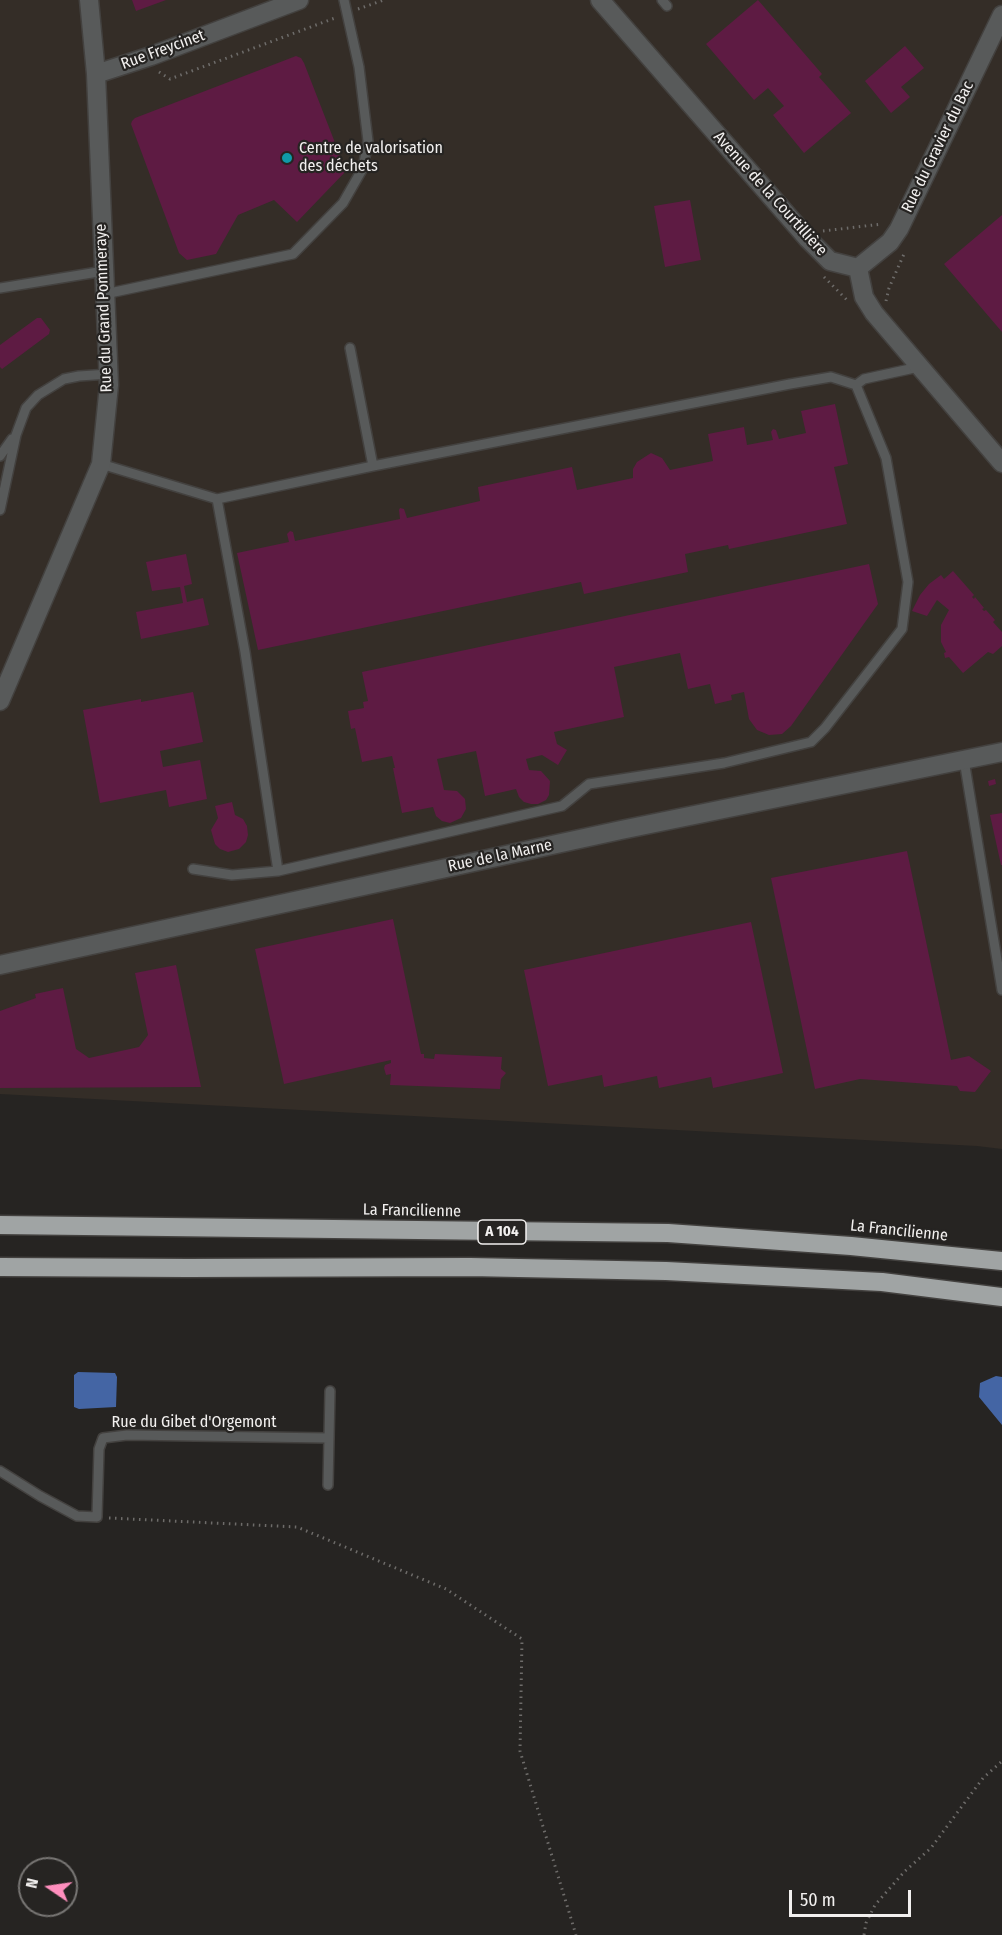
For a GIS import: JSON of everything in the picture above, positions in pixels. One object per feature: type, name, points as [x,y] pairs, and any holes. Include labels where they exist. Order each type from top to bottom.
[{"type":"highway","name":"La Francilienne","points":[[0,1225],[669,1233],[851,1246],[1002,1261]]},
{"type":"highway","name":"A 104","points":[[0,1267],[470,1267],[666,1271],[882,1282],[1002,1297]]},
{"type":"street","name":"Rue Freycinet","points":[[89,0],[96,74],[151,56],[299,0]]},
{"type":"street","name":"Avenue de la Courtillière","points":[[600,0],[830,261],[858,268]]},
{"type":"street","name":"Rue du Gravier du Bac","points":[[858,268],[890,242],[898,229],[1002,15]]},
{"type":"street","name":"Rue du Grand Pommeraye","points":[[0,701],[100,464],[109,374],[96,74]]},
{"type":"street","points":[[858,268],[864,297],[874,313],[1002,463]]},
{"type":"street","name":"Rue de la Marne","points":[[0,965],[621,830],[1002,752]]},
{"type":"lane","points":[[105,294],[293,254],[343,203],[363,168],[368,141],[359,67],[344,0]]},
{"type":"lane","points":[[0,288],[104,271]]},
{"type":"lane","points":[[350,348],[373,466]]},
{"type":"lane","points":[[856,385],[864,379],[919,367]]},
{"type":"lane","points":[[0,510],[15,435],[26,408],[38,394],[64,379],[79,375],[109,374]]},
{"type":"lane","points":[[100,464],[217,499],[373,466],[831,377],[856,385],[886,458],[908,582],[902,629],[825,728],[811,742],[724,763],[589,784],[562,806],[278,871],[232,875],[193,869]]},
{"type":"lane","points":[[0,456],[15,435]]},
{"type":"lane","points":[[217,499],[245,652],[278,871]]},
{"type":"lane","points":[[964,760],[1002,990]]},
{"type":"lane","points":[[328,1485],[330,1391]]},
{"type":"lane","name":"Rue du Gibet d'Orgemont","points":[[97,1517],[99,1449],[103,1438],[127,1435],[329,1438]]},
{"type":"lane","points":[[0,1471],[77,1516],[97,1517]]},
{"type":"path","points":[[151,56],[156,69],[170,79],[384,0]]},
{"type":"path","points":[[97,1517],[297,1527],[446,1589],[522,1639],[520,1751],[576,1935]]},
{"type":"path","points":[[864,1935],[866,1923],[875,1905],[905,1871],[931,1848],[983,1778],[1002,1761]]},
{"type":"shaded area","points":[[0,0],[1002,0],[1002,1149],[0,1094]]},
{"type":"water","points":[[78,1372],[115,1373],[117,1377],[116,1407],[79,1409],[74,1407],[74,1375]]},
{"type":"water","points":[[996,1376],[1002,1377],[1002,1425],[979,1397],[980,1383]]},
{"type":"building","points":[[132,0],[166,0],[136,11]]},
{"type":"building","points":[[758,0],[822,74],[819,77],[851,113],[804,153],[773,115],[784,106],[768,88],[754,100],[706,44]]},
{"type":"building","points":[[905,46],[924,68],[901,87],[910,97],[891,113],[865,81]]},
{"type":"building","name":"Centre de valorisation des déchets","points":[[296,56],[304,63],[346,171],[297,222],[274,200],[238,215],[216,254],[187,260],[179,253],[131,124],[132,121]]},
{"type":"building","points":[[690,200],[701,260],[665,267],[654,206]]},
{"type":"building","points":[[1002,215],[1002,332],[944,264]]},
{"type":"building","points":[[37,318],[41,318],[50,330],[49,334],[2,369],[0,367],[0,345]]},
{"type":"building","points":[[835,404],[848,464],[834,467],[847,524],[729,549],[728,545],[685,554],[688,572],[584,594],[581,582],[258,650],[237,553],[289,542],[287,534],[290,531],[293,532],[295,541],[400,519],[400,508],[404,509],[407,518],[480,501],[478,487],[572,467],[577,490],[633,478],[633,469],[637,462],[651,453],[662,458],[670,470],[713,461],[708,434],[744,427],[747,445],[773,440],[771,432],[773,429],[776,430],[779,439],[806,433],[801,411]]},
{"type":"building","points":[[186,554],[192,584],[184,586],[187,602],[203,598],[209,625],[141,639],[136,612],[183,603],[180,587],[152,591],[146,562]]},
{"type":"building","points":[[869,564],[878,604],[791,726],[782,734],[769,735],[757,730],[749,719],[744,692],[731,695],[732,700],[715,704],[710,684],[688,689],[680,653],[614,667],[624,717],[554,732],[557,744],[567,750],[558,765],[542,755],[526,759],[529,770],[541,771],[550,781],[549,795],[546,800],[538,804],[524,802],[516,789],[485,796],[476,751],[437,759],[444,790],[457,791],[465,799],[466,809],[461,818],[450,823],[442,821],[436,816],[433,807],[402,813],[392,756],[362,762],[355,728],[351,729],[348,711],[364,708],[363,702],[368,701],[362,672]]},
{"type":"building","points":[[953,571],[974,595],[972,597],[974,599],[975,597],[984,608],[982,609],[986,610],[995,620],[993,622],[1002,632],[1002,646],[993,654],[988,652],[963,673],[949,657],[945,658],[944,653],[946,652],[941,642],[941,625],[949,610],[937,600],[927,616],[912,611],[929,584],[941,575],[944,579]]},
{"type":"building","points":[[193,692],[203,742],[160,751],[163,767],[200,760],[207,799],[169,807],[166,790],[100,803],[83,710]]},
{"type":"building","points":[[995,779],[996,784],[989,786],[988,781]]},
{"type":"building","points":[[232,802],[235,815],[243,819],[247,826],[248,835],[246,842],[239,849],[228,852],[215,844],[211,830],[218,818],[215,806]]},
{"type":"building","points":[[1002,813],[1002,865],[1001,865],[990,815]]},
{"type":"building","points":[[907,851],[951,1060],[969,1056],[991,1071],[975,1092],[960,1091],[957,1086],[860,1079],[815,1089],[771,878]]},
{"type":"building","points":[[393,919],[421,1054],[424,1054],[424,1058],[434,1059],[435,1054],[502,1057],[501,1069],[506,1073],[501,1079],[500,1089],[390,1085],[391,1074],[386,1075],[384,1068],[385,1065],[391,1063],[391,1060],[284,1084],[255,949]]},
{"type":"building","points":[[751,922],[783,1073],[713,1088],[711,1077],[659,1088],[657,1076],[604,1087],[602,1075],[548,1086],[524,970]]},
{"type":"building","points":[[176,965],[201,1087],[0,1088],[0,1011],[36,998],[35,994],[63,988],[76,1049],[89,1058],[139,1047],[148,1035],[135,973]]},
{"type":"place","name":"Centre de valorisation des déchets","points":[[287,158]]}]
